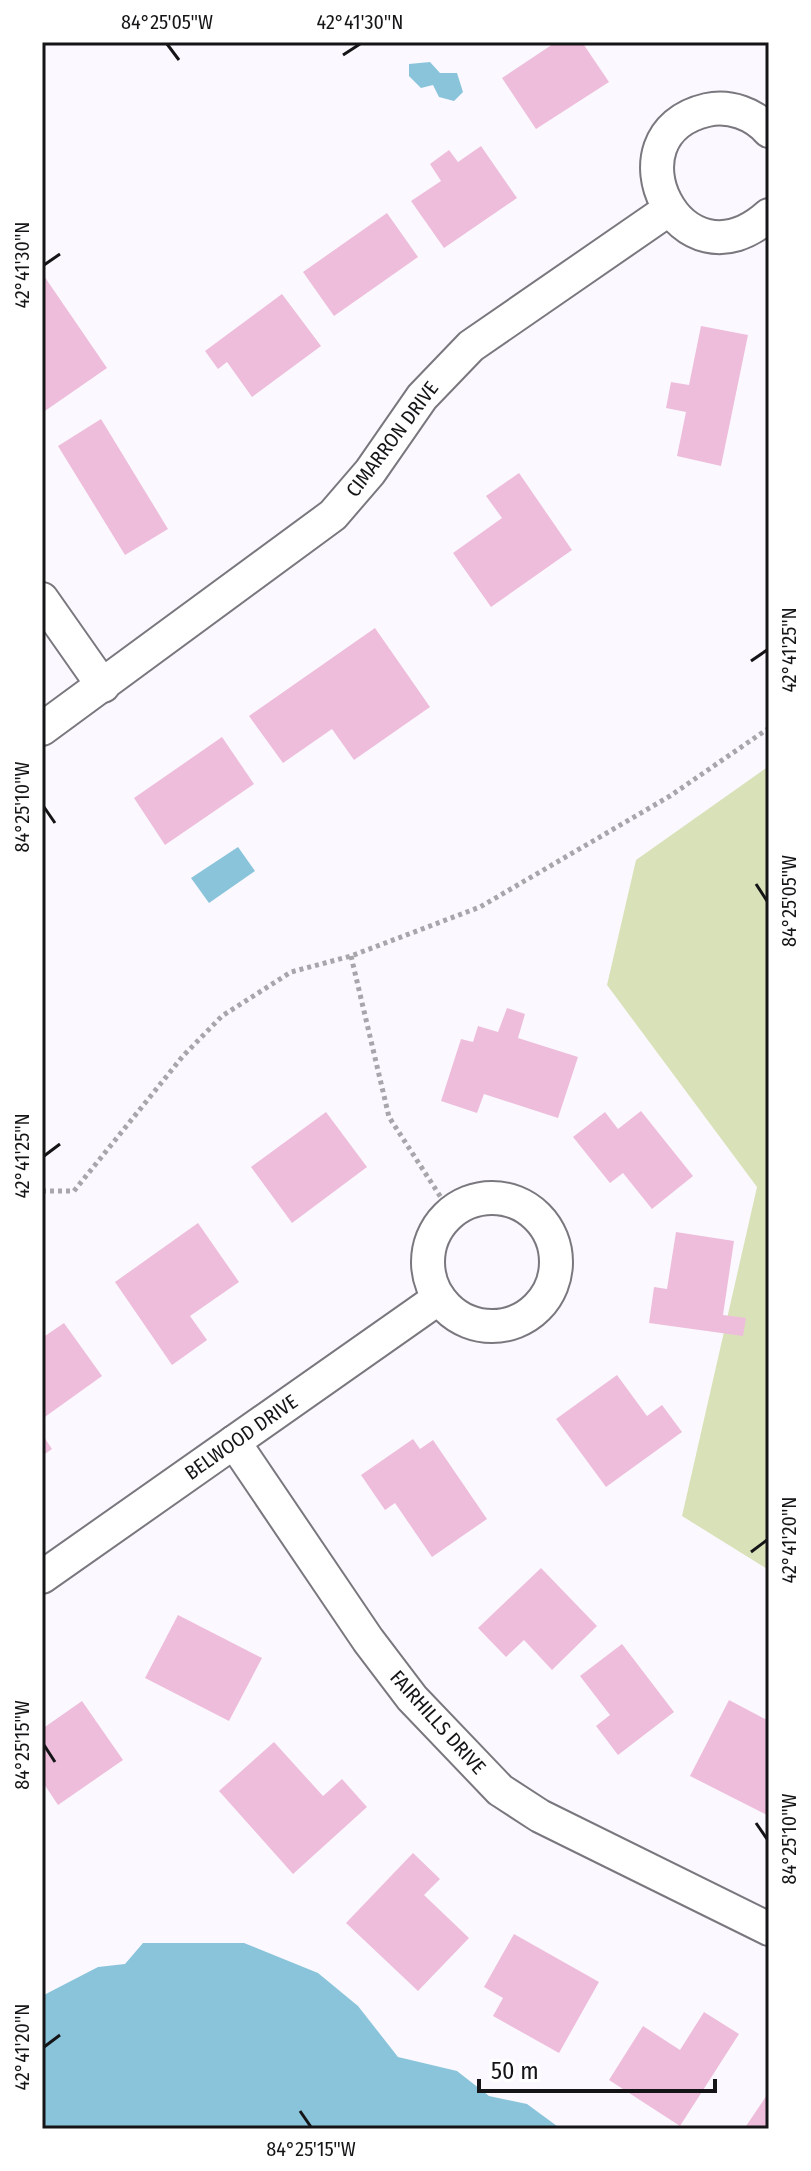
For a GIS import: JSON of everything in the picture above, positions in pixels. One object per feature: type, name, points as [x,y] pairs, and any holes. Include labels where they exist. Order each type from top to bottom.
[{"type":"street","points":[[769,131],[748,114],[732,109],[707,110],[684,120],[667,138],[658,162],[657,178],[668,210],[693,231],[726,237],[743,233],[769,215]]},
{"type":"street","name":"CIMARRON DRIVE","points":[[42,729],[333,515],[370,472],[422,397],[471,346],[668,210]]},
{"type":"street","points":[[42,599],[103,686]]},
{"type":"street","points":[[488,1198],[520,1204],[534,1213],[549,1233],[556,1257],[556,1273],[541,1303],[513,1322],[497,1325],[473,1322],[451,1310],[439,1298],[428,1266],[429,1250],[434,1234],[451,1213],[471,1201],[488,1198]]},
{"type":"street","name":"BELWOOD DRIVE","points":[[42,1577],[439,1298]]},
{"type":"street","name":"FAIRHILLS DRIVE","points":[[234,1442],[377,1652],[459,1751],[500,1790],[540,1816],[769,1929]]},
{"type":"path","points":[[42,1191],[74,1191],[183,1056],[222,1016],[291,972],[351,956],[480,907],[670,796],[769,728]]},
{"type":"path","points":[[351,956],[389,1117],[451,1213]]},
{"type":"green space","points":[[769,766],[769,1570],[682,1516],[757,1187],[607,985],[636,860]]},
{"type":"water","points":[[430,62],[440,73],[457,73],[463,92],[454,101],[439,97],[433,85],[421,88],[409,76],[409,64]]},
{"type":"water","points":[[238,847],[255,871],[209,903],[191,878]]},
{"type":"water","points":[[143,1943],[244,1943],[318,1973],[358,2006],[398,2057],[457,2071],[489,2096],[527,2104],[561,2129],[42,2129],[42,1996],[98,1967],[125,1964]]},
{"type":"building","points":[[556,42],[582,42],[609,82],[536,129],[502,78]]},
{"type":"building","points":[[481,146],[517,198],[444,248],[411,201],[441,181],[430,164],[449,150],[458,162]]},
{"type":"building","points":[[387,213],[418,257],[334,316],[303,272]]},
{"type":"building","points":[[42,273],[107,368],[42,413]]},
{"type":"building","points":[[282,294],[321,346],[252,397],[227,362],[218,369],[205,351]]},
{"type":"building","points":[[701,326],[748,335],[721,466],[677,456],[686,412],[666,408],[671,382],[689,385]]},
{"type":"building","points":[[101,419],[168,529],[125,555],[58,446]]},
{"type":"building","points":[[519,473],[572,550],[491,607],[453,553],[502,518],[486,496]]},
{"type":"building","points":[[375,628],[430,707],[354,760],[332,729],[283,763],[249,716]]},
{"type":"building","points":[[222,737],[254,784],[165,845],[134,798]]},
{"type":"building","points":[[507,1008],[525,1014],[518,1038],[578,1057],[558,1118],[484,1094],[477,1113],[441,1101],[461,1039],[473,1042],[478,1026],[498,1032]]},
{"type":"building","points":[[641,1111],[693,1176],[652,1209],[623,1173],[610,1183],[573,1137],[605,1112],[618,1129]]},
{"type":"building","points":[[326,1112],[367,1167],[292,1223],[251,1167]]},
{"type":"building","points":[[198,1223],[239,1282],[190,1316],[207,1340],[172,1365],[115,1282]]},
{"type":"building","points":[[676,1232],[734,1241],[723,1315],[746,1318],[743,1336],[649,1323],[654,1287],[667,1289]]},
{"type":"building","points":[[64,1323],[102,1376],[42,1419],[42,1338]]},
{"type":"building","points":[[617,1375],[647,1416],[662,1405],[682,1432],[606,1487],[556,1419]]},
{"type":"building","points":[[42,1434],[52,1449],[42,1456]]},
{"type":"building","points":[[413,1439],[420,1449],[433,1440],[487,1519],[432,1557],[395,1503],[385,1510],[361,1475]]},
{"type":"building","points":[[541,1568],[597,1626],[552,1670],[524,1640],[506,1657],[478,1628]]},
{"type":"building","points":[[178,1615],[262,1658],[229,1721],[145,1678]]},
{"type":"building","points":[[622,1644],[674,1712],[618,1755],[596,1726],[610,1715],[580,1676]]},
{"type":"building","points":[[729,1700],[769,1721],[769,1816],[690,1776]]},
{"type":"building","points":[[82,1701],[123,1760],[58,1805],[42,1781],[42,1729]]},
{"type":"building","points":[[274,1742],[323,1796],[342,1779],[367,1807],[293,1874],[219,1791]]},
{"type":"building","points":[[413,1853],[440,1879],[424,1895],[469,1938],[418,1991],[346,1923]]},
{"type":"building","points":[[514,1934],[599,1982],[559,2053],[493,2016],[503,1998],[484,1987]]},
{"type":"building","points":[[704,2012],[739,2034],[680,2126],[609,2080],[643,2026],[680,2050]]},
{"type":"building","points":[[769,2092],[769,2129],[744,2129]]}]
